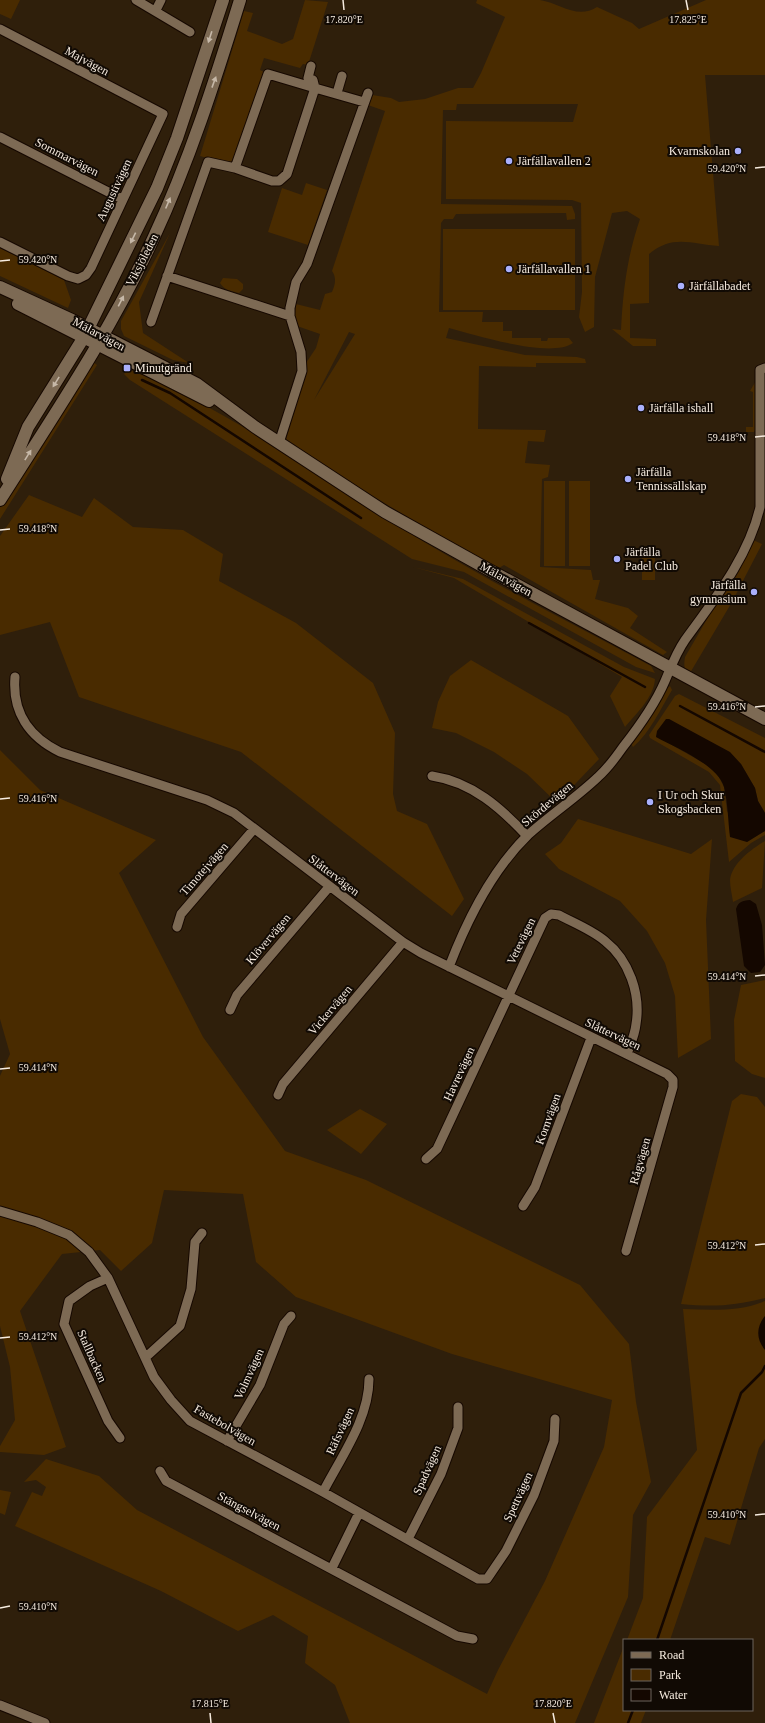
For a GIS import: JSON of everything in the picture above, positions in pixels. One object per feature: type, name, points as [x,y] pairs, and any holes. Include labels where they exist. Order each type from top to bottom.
[{"type":"main road","name":"Viksjöleden","points":[[0,495],[28,427],[86,333],[145,213],[177,138],[223,0]]},
{"type":"main road","name":"Viksjöleden","points":[[0,500],[101,340],[153,239],[180,174],[216,76],[240,0]]},
{"type":"main road","name":"Mälarvägen","points":[[0,287],[86,333]]},
{"type":"main road","name":"Mälarvägen","points":[[0,294],[197,384],[255,427],[385,512],[765,719]]},
{"type":"street","points":[[136,0],[156,10],[190,32]]},
{"type":"street","points":[[156,10],[161,0]]},
{"type":"street","name":"Majvägen","points":[[0,28],[163,114]]},
{"type":"street","points":[[150,322],[208,162],[235,168],[272,181],[279,181],[287,174],[315,88],[313,80],[308,78],[311,66]]},
{"type":"street","points":[[235,168],[268,74],[364,102]]},
{"type":"street","points":[[337,93],[342,76]]},
{"type":"street","points":[[279,443],[302,372],[301,352],[290,316],[296,282],[307,264],[368,93]]},
{"type":"street","name":"Augustivägen","points":[[0,242],[68,276],[78,279],[86,275],[91,268],[163,114]]},
{"type":"street","name":"Sommarvägen","points":[[0,137],[122,199]]},
{"type":"street","points":[[167,276],[290,316]]},
{"type":"street","name":"Skördevägen","points":[[449,967],[463,932],[484,893],[497,873],[527,836],[599,776],[624,747],[665,681],[669,667],[683,642],[710,606],[744,551],[755,528],[760,507],[760,370],[765,368]]},
{"type":"street","name":"Slåttervägen","points":[[15,677],[14,692],[23,719],[31,731],[47,746],[60,752],[208,800],[234,814],[403,942],[449,967],[591,1038],[627,1054],[672,1078]]},
{"type":"street","points":[[432,776],[445,778],[473,790],[502,810],[527,836]]},
{"type":"street","name":"Timotejvägen","points":[[177,927],[181,914],[254,829]]},
{"type":"street","name":"Klövervägen","points":[[230,1010],[237,995],[329,887]]},
{"type":"street","name":"Vetevägen","points":[[509,997],[514,982],[545,918],[551,914],[559,915],[604,940],[613,948],[628,969],[632,979],[637,1007],[636,1024],[627,1054]]},
{"type":"street","name":"Vickervägen","points":[[278,1095],[283,1084],[403,942]]},
{"type":"street","name":"Havrevägen","points":[[426,1159],[437,1149],[509,997]]},
{"type":"street","name":"Kornvägen","points":[[523,1206],[536,1187],[591,1038]]},
{"type":"street","name":"Rågvägen","points":[[626,1251],[673,1087],[672,1078]]},
{"type":"street","name":"Fastebolvägen","points":[[0,1211],[38,1222],[69,1235],[89,1252],[108,1278],[154,1377],[171,1400],[190,1421],[408,1538],[478,1578],[487,1580]]},
{"type":"street","points":[[146,1357],[180,1326],[192,1289],[196,1242],[202,1233]]},
{"type":"street","name":"Stallbacken","points":[[108,1278],[90,1286],[69,1301],[64,1324],[108,1421],[120,1438]]},
{"type":"street","name":"Volmvägen","points":[[227,1442],[260,1385],[284,1324],[291,1316]]},
{"type":"street","name":"Räfsvägen","points":[[323,1492],[355,1432],[369,1396],[369,1378]]},
{"type":"street","name":"Spadvägen","points":[[408,1538],[441,1474],[458,1428],[458,1407]]},
{"type":"street","name":"Spettvägen","points":[[487,1580],[506,1551],[534,1496],[554,1441],[555,1420]]},
{"type":"street","name":"Stängselvägen","points":[[160,1471],[166,1481],[458,1636],[473,1639]]},
{"type":"street","points":[[332,1568],[360,1513]]},
{"type":"street","points":[[0,1705],[45,1723]]},
{"type":"green space","points":[[0,0],[20,0],[11,19],[0,14]]},
{"type":"green space","points":[[305,0],[328,2],[308,65],[303,64],[300,68],[264,58],[260,70],[266,73],[235,166],[200,156],[244,11],[253,13],[247,31],[282,44],[293,39]]},
{"type":"green space","points":[[477,0],[540,0],[568,10],[582,12],[590,11],[597,7],[632,23],[639,29],[706,0],[765,0],[765,75],[705,75],[719,246],[691,242],[674,242],[658,248],[649,254],[649,303],[630,304],[630,338],[656,339],[656,346],[633,346],[612,329],[621,330],[626,274],[640,219],[627,211],[612,213],[595,277],[594,327],[585,332],[579,317],[582,292],[581,203],[572,200],[446,199],[446,121],[573,122],[578,104],[457,104],[456,110],[443,110],[441,204],[572,206],[575,214],[575,219],[567,220],[566,213],[456,214],[453,219],[444,219],[441,223],[439,312],[483,312],[482,322],[503,322],[503,331],[512,331],[512,338],[541,338],[541,341],[547,341],[548,338],[569,338],[573,343],[562,347],[531,347],[494,340],[449,328],[446,338],[525,355],[577,357],[585,359],[586,363],[536,363],[536,367],[479,366],[478,429],[546,430],[544,442],[528,441],[525,463],[550,465],[548,477],[542,479],[540,567],[591,570],[593,580],[600,580],[595,599],[628,608],[638,616],[630,628],[667,652],[663,655],[504,565],[499,568],[484,563],[338,475],[286,439],[305,376],[306,363],[316,348],[320,334],[297,326],[295,316],[296,304],[320,310],[325,294],[332,292],[335,276],[332,271],[385,111],[365,104],[366,94],[391,98],[399,102],[425,99],[458,88],[473,88],[505,17],[476,3]],"holes":[[[349,332],[355,334],[314,400]]]},
{"type":"green space","points":[[306,183],[327,190],[308,245],[268,232],[282,188],[302,195]]},
{"type":"green space","name":"Järfällavallen 1","points":[[443,229],[575,229],[575,310],[443,310]]},
{"type":"green space","points":[[170,233],[139,302],[143,333],[189,363],[173,360],[124,336],[121,329],[121,321]]},
{"type":"green space","points":[[0,248],[64,280],[71,300],[68,308],[0,276]]},
{"type":"green space","points":[[223,278],[237,279],[243,284],[243,289],[239,293],[226,289],[220,283]]},
{"type":"green space","points":[[92,361],[97,365],[0,519],[0,507],[89,363]]},
{"type":"green space","points":[[128,369],[207,406],[245,428],[431,546],[513,593],[651,666],[655,673],[636,667],[464,572],[412,559],[130,380],[124,374]]},
{"type":"green space","points":[[757,379],[757,427],[754,432],[746,432],[746,427],[753,427],[753,392],[750,391]]},
{"type":"green space","points":[[544,481],[565,481],[565,566],[544,566]]},
{"type":"green space","points":[[569,481],[590,481],[590,566],[569,566]]},
{"type":"green space","points":[[29,495],[82,517],[94,498],[133,527],[183,530],[223,554],[219,581],[296,623],[373,683],[395,733],[393,794],[397,811],[427,824],[464,899],[452,916],[241,752],[79,697],[50,622],[0,635],[0,536]]},
{"type":"green space","points":[[753,540],[762,544],[732,602],[690,673],[685,668],[685,657]]},
{"type":"green space","points":[[642,554],[655,554],[655,580],[642,580]]},
{"type":"green space","points":[[413,567],[463,579],[624,667],[655,679],[654,686],[648,699],[625,727],[610,696],[622,677],[454,578]]},
{"type":"green space","points":[[471,660],[568,716],[599,759],[557,803],[527,774],[494,752],[456,733],[432,728],[438,702],[450,676]]},
{"type":"green space","points":[[670,686],[672,690],[655,720],[645,735],[633,747],[630,742],[664,691]]},
{"type":"green space","points":[[679,694],[765,738],[765,813],[758,801],[755,788],[741,764],[669,719],[656,736],[709,766],[719,777],[724,787],[727,811],[747,842],[765,831],[765,835],[751,843],[729,862],[720,785],[709,772],[650,738],[649,735],[675,696]]},
{"type":"green space","points":[[0,750],[40,790],[156,840],[119,873],[203,1037],[285,1151],[366,1180],[580,1285],[629,1344],[636,1402],[651,1482],[633,1515],[628,1597],[575,1723],[350,1723],[335,1685],[305,1663],[308,1636],[273,1615],[238,1631],[161,1591],[15,1526],[32,1492],[42,1496],[46,1487],[36,1480],[24,1482],[46,1459],[99,1476],[137,1510],[487,1694],[545,1581],[604,1447],[612,1400],[452,1354],[296,1297],[256,1262],[243,1194],[164,1190],[152,1243],[121,1271],[100,1250],[62,1254],[20,1311],[66,1447],[44,1455],[0,1452],[0,1446],[15,1420],[10,1367],[0,1326],[0,1076],[10,1054],[0,1019]]},
{"type":"green space","points":[[578,819],[691,854],[712,839],[706,920],[711,1039],[678,1058],[675,996],[665,963],[647,931],[620,901],[559,869],[545,854],[561,843]]},
{"type":"green space","points":[[765,841],[762,888],[733,902],[730,880],[734,868],[743,857]]},
{"type":"green space","points":[[765,980],[765,1078],[752,1074],[735,1061],[734,1020],[741,985]]},
{"type":"green space","points":[[741,1094],[757,1097],[765,1107],[765,1298],[743,1303],[723,1305],[681,1304],[732,1101]]},
{"type":"green space","points":[[360,1109],[387,1124],[361,1154],[327,1130]]},
{"type":"green space","points":[[765,1301],[765,1439],[759,1448],[730,1545],[705,1537],[670,1639],[627,1639],[643,1598],[647,1517],[697,1450],[683,1309],[735,1309],[755,1305]]},
{"type":"green space","points":[[0,1490],[11,1492],[5,1515],[0,1513]]},
{"type":"green space","points":[[623,1649],[623,1711],[646,1711],[641,1723],[594,1723]]},
{"type":"water","points":[[666,719],[669,719],[730,752],[741,764],[755,788],[758,801],[765,813],[765,831],[747,842],[730,837],[724,787],[720,779],[714,771],[705,764],[656,737],[657,731]]},
{"type":"water","points":[[750,900],[756,904],[762,925],[765,965],[760,972],[751,973],[744,966],[736,909],[738,904],[741,902]]},
{"type":"water","points":[[765,1316],[765,1350],[760,1342],[758,1333],[760,1324]]},
{"type":"waterway","points":[[142,380],[170,393],[361,518]]},
{"type":"waterway","points":[[529,623],[645,687]]},
{"type":"waterway","points":[[680,706],[765,752]]},
{"type":"waterway","points":[[657,1639],[741,1393],[762,1372],[765,1366]]},
{"type":"waterway","points":[[628,1723],[633,1711]]},
{"type":"place","name":"Kvarnskolan","points":[[738,151]]},
{"type":"place","name":"Järfällavallen 2","points":[[509,161]]},
{"type":"place","name":"Järfällavallen 1","points":[[509,269]]},
{"type":"place","name":"Järfällabadet","points":[[681,286]]},
{"type":"place","name":"Minutgränd","points":[[127,368]]},
{"type":"place","name":"Järfälla ishall","points":[[641,408]]},
{"type":"place","name":"Järfälla Tennissällskap","points":[[628,479]]},
{"type":"place","name":"Järfälla Padel Club","points":[[617,559]]},
{"type":"place","name":"Järfälla gymnasium","points":[[754,592]]},
{"type":"place","name":"I Ur och Skur Skogsbacken","points":[[650,802]]}]
